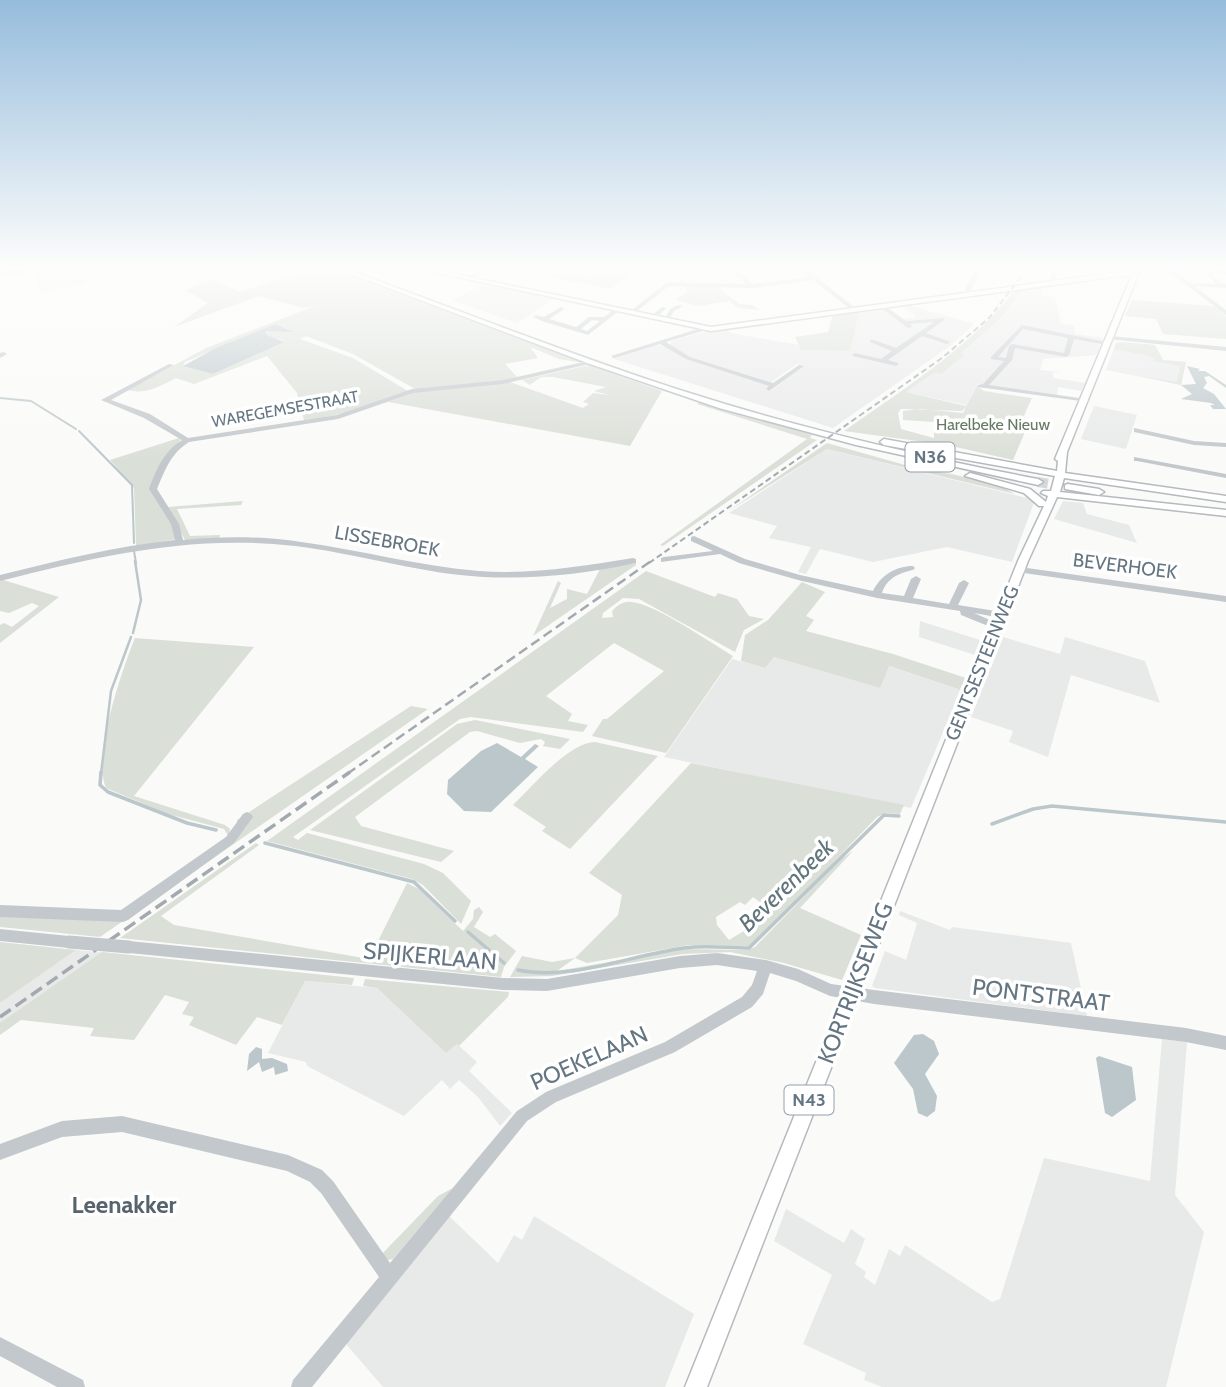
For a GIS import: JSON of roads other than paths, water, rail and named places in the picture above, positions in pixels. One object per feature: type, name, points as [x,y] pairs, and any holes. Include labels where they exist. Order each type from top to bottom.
[{"type":"main road","name":"N36","points":[[513,333],[592,362],[771,420],[887,451],[1039,480]]},
{"type":"main road","name":"N36","points":[[528,333],[650,377],[821,430],[1039,480]]},
{"type":"main road","name":"GENTSESTEENWEG","points":[[922,813],[1060,471],[1063,453],[1112,333]]},
{"type":"main road","points":[[771,420],[882,454],[1004,485],[1049,493],[1226,513]]},
{"type":"main road","points":[[821,430],[1060,471],[1098,480],[1226,499]]},
{"type":"main road","points":[[1004,485],[1033,495],[1043,509]]},
{"type":"main road","points":[[1069,485],[1226,506]]},
{"type":"main road","name":"KORTRIJKSEWEG","points":[[696,1387],[922,813]]},
{"type":"street","points":[[614,356],[692,333]]},
{"type":"street","points":[[918,333],[947,342]]},
{"type":"street","points":[[882,361],[924,333]]},
{"type":"street","points":[[1009,360],[993,358],[1009,345],[1016,333]]},
{"type":"street","points":[[1051,333],[1109,341],[1226,349]]},
{"type":"street","points":[[1009,345],[1066,355],[1072,337]]},
{"type":"street","points":[[872,341],[898,351]]},
{"type":"street","points":[[661,342],[686,357],[774,385]]},
{"type":"street","points":[[1009,345],[1009,360],[982,386],[1086,401]]},
{"type":"street","points":[[855,355],[896,364]]},
{"type":"street","name":"WAREGEMSESTRAAT","points":[[180,543],[175,524],[153,489],[163,464],[187,440],[338,416],[412,391],[511,381],[592,362]]},
{"type":"street","name":"WAREGEMSESTRAAT","points":[[172,365],[105,400],[147,416],[187,440]]},
{"type":"street","points":[[767,390],[801,366]]},
{"type":"street","points":[[1137,430],[1194,443],[1226,446]]},
{"type":"street","points":[[1136,458],[1226,476]]},
{"type":"street","points":[[694,539],[722,554],[798,578],[952,608],[1000,621]]},
{"type":"street","name":"LISSEBROEK","points":[[0,578],[135,547],[180,543],[275,541],[488,575],[573,570],[633,561]]},
{"type":"street","points":[[664,560],[681,555],[722,554]]},
{"type":"street","points":[[877,595],[878,588],[892,573],[910,568]]},
{"type":"street","name":"BEVERHOEK","points":[[1020,570],[1226,599]]},
{"type":"street","points":[[906,600],[916,579]]},
{"type":"street","points":[[952,608],[964,583]]},
{"type":"street","points":[[0,911],[123,916],[230,840],[247,817]]},
{"type":"street","name":"SPIJKERLAAN","points":[[0,935],[503,984],[547,985],[680,962],[717,959],[766,966],[850,994]]},
{"type":"street","name":"POEKELAAN","points":[[300,1387],[522,1116],[551,1097],[670,1046],[747,1002],[758,989],[766,966]]},
{"type":"street","name":"PONTSTRAAT","points":[[850,994],[1186,1035],[1226,1043]]},
{"type":"street","points":[[0,1152],[62,1129],[122,1124],[288,1163],[310,1172],[327,1186],[389,1276]]},
{"type":"street","points":[[0,1346],[76,1387]]},
{"type":"waterway","name":"Beverenbeek","points":[[0,398],[31,401],[76,429]]},
{"type":"waterway","name":"Beverenbeek","points":[[79,431],[132,485],[134,543]]},
{"type":"waterway","name":"Beverenbeek","points":[[134,551],[136,563]]},
{"type":"waterway","name":"Beverenbeek","points":[[133,633],[141,600],[135,561]]},
{"type":"waterway","name":"Beverenbeek","points":[[101,774],[111,691],[131,637]]},
{"type":"waterway","name":"Beverenbeek","points":[[101,772],[100,785],[108,792],[187,823],[216,830]]},
{"type":"waterway","name":"Beverenbeek","points":[[992,824],[1033,809],[1052,806],[1226,822]]},
{"type":"waterway","name":"Beverenbeek","points":[[518,970],[580,970],[692,947],[749,948],[884,815],[899,816]]},
{"type":"waterway","name":"Beverenbeek","points":[[265,843],[414,882],[455,921]]},
{"type":"waterway","name":"Beverenbeek","points":[[468,932],[504,963]]},
{"type":"tunnel","points":[[1038,482],[1068,487]]},
{"type":"railway","points":[[649,563],[942,358],[972,333]]},
{"type":"railway","points":[[347,774],[651,561]]},
{"type":"railway","points":[[0,1017],[350,772]]},
{"type":"district","name":"Leenakker","points":[[124,1204]]},
{"type":"park label","name":"Harelbeke Nieuw","points":[[993,424]]}]
